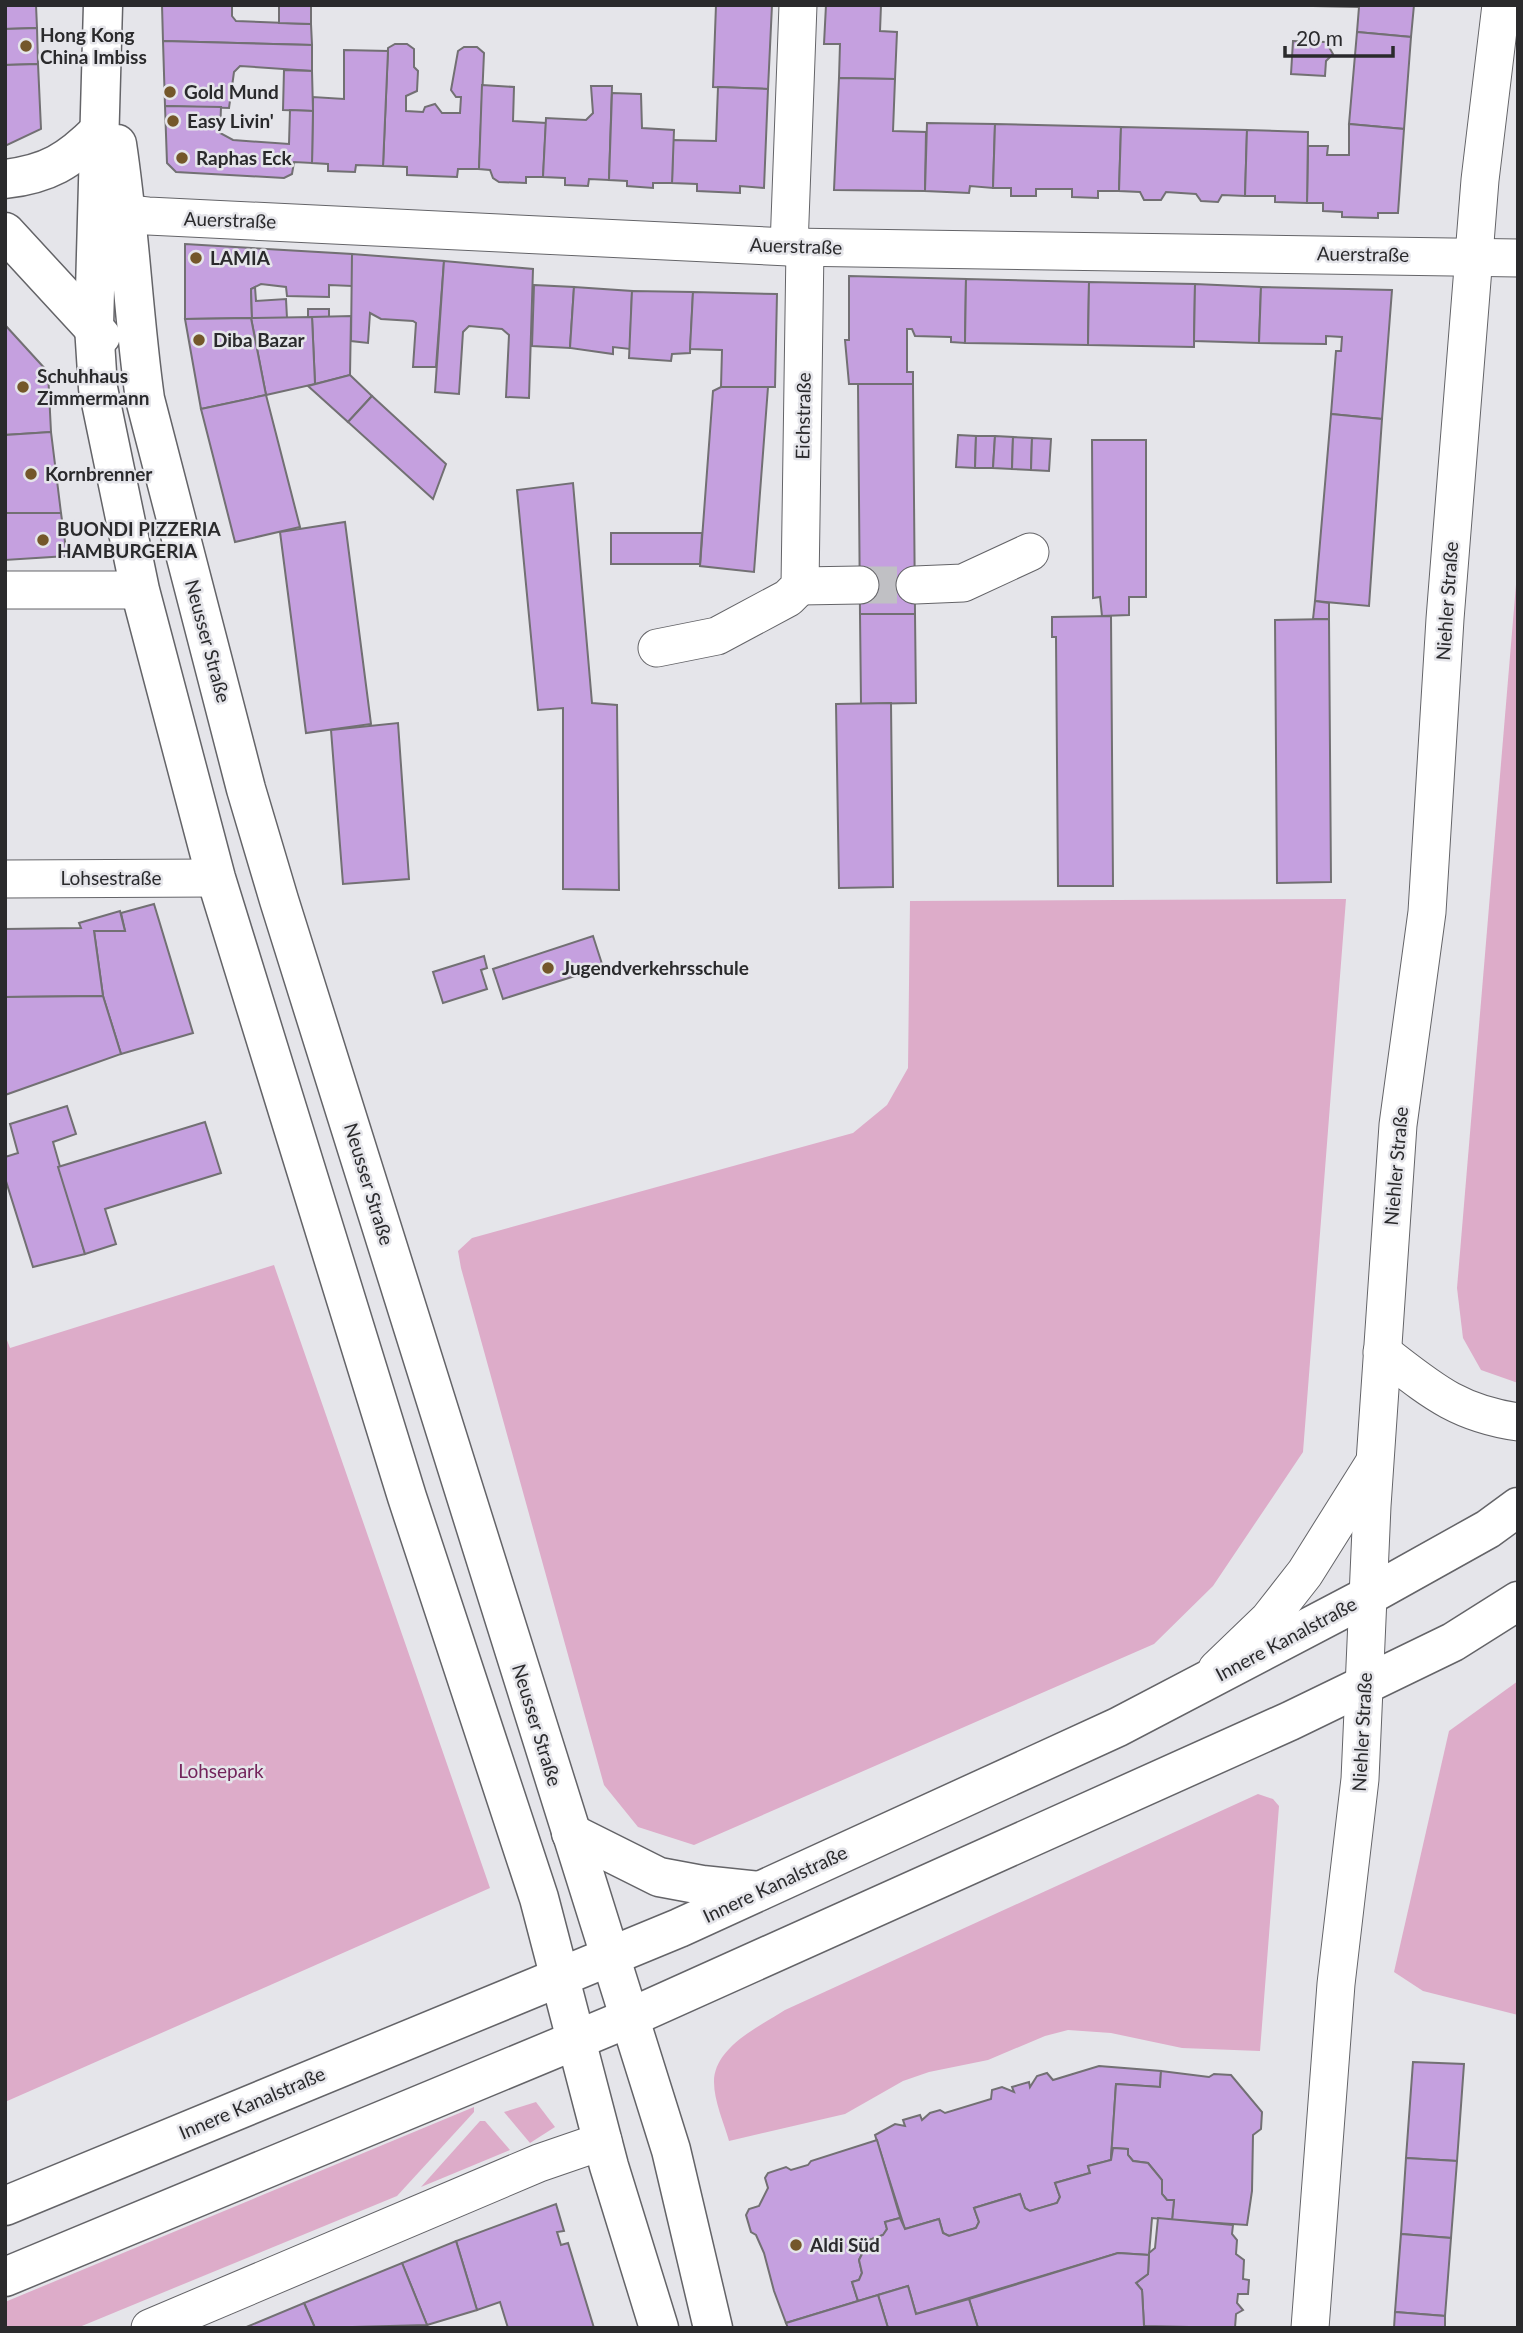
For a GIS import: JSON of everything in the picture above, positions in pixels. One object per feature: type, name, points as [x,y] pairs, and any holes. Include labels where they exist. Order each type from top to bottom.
[{"type":"main road","name":"Neusser Straße","points":[[103,14],[94,326],[98,387],[140,590],[216,878],[407,1497],[539,1898],[603,2141],[659,2328]]},
{"type":"main road","name":"Neusser Straße","points":[[103,14],[127,214],[137,344],[145,399],[246,789],[671,2150],[693,2234],[713,2328]]},
{"type":"main road","points":[[5,178],[32,176],[71,158],[99,131]]},
{"type":"main road","points":[[5,232],[94,326],[120,358],[145,399]]},
{"type":"main road","points":[[216,878],[279,900]]},
{"type":"main road","points":[[407,1497],[463,1483]]},
{"type":"main road","name":"Innere Kanalstraße","points":[[5,2206],[610,1956],[761,1891],[1118,1727],[1368,1596],[1488,1529],[1518,1507]]},
{"type":"main road","points":[[5,2277],[629,2018],[1366,1685],[1453,1642],[1518,1601]]},
{"type":"main road","points":[[571,1833],[659,1877],[761,1891]]},
{"type":"street","name":"Eichstraße","points":[[798,5],[800,586]]},
{"type":"street","name":"Niehler Straße","points":[[1310,2328],[1336,1984],[1353,1856],[1366,1685],[1375,1460],[1398,1125],[1427,912],[1445,619],[1480,180],[1501,5]]},
{"type":"street","points":[[99,174],[113,207],[127,214]]},
{"type":"street","name":"Auerstraße","points":[[127,214],[797,247],[1518,258]]},
{"type":"street","points":[[915,585],[963,583],[1030,552]]},
{"type":"street","points":[[657,648],[717,636],[788,598],[800,586],[860,585]]},
{"type":"street","points":[[5,590],[140,590]]},
{"type":"street","name":"Lohsestraße","points":[[5,879],[216,878]]},
{"type":"street","points":[[1382,1352],[1435,1393],[1482,1417],[1518,1422]]},
{"type":"street","points":[[1201,1684],[1269,1619],[1305,1573],[1375,1460]]},
{"type":"street","points":[[150,2328],[539,2163],[603,2141]]},
{"type":"green space","points":[[1518,561],[1518,1383],[1481,1370],[1463,1338],[1457,1288]]},
{"type":"green space","points":[[1346,899],[1303,1452],[1213,1586],[1154,1644],[694,1845],[638,1827],[604,1785],[458,1251],[472,1238],[853,1133],[887,1105],[908,1068],[910,901]]},
{"type":"green space","name":"Lohsepark","points":[[274,1265],[490,1888],[5,2102],[5,1335],[10,1348]]},
{"type":"green space","points":[[1518,1681],[1518,2015],[1423,1991],[1394,1972],[1449,1731]]},
{"type":"green space","points":[[1258,1794],[1273,1799],[1279,1806],[1260,2051],[1182,2048],[1111,2033],[1068,2030],[1045,2036],[988,2060],[929,2072],[903,2081],[845,2114],[729,2141],[716,2097],[716,2070],[730,2048],[752,2031],[785,2010]]},
{"type":"green space","points":[[536,2102],[555,2127],[530,2143],[504,2112]]},
{"type":"green space","points":[[474,2107],[474,2112],[397,2196],[77,2328],[5,2328],[5,2302]]},
{"type":"green space","points":[[480,2121],[485,2121],[510,2150],[421,2187]]},
{"type":"building","points":[[5,5],[36,5],[37,28],[5,29]]},
{"type":"building","points":[[162,5],[232,5],[232,16],[236,21],[311,24],[312,45],[163,41]]},
{"type":"building","points":[[279,5],[311,5],[311,24],[279,23]]},
{"type":"building","points":[[716,5],[772,5],[768,89],[713,87]]},
{"type":"building","points":[[826,5],[881,5],[880,31],[897,32],[895,79],[839,78],[840,44],[824,44]]},
{"type":"building","points":[[1414,5],[1411,37],[1357,32],[1359,7],[1313,6]]},
{"type":"building","points":[[37,28],[38,64],[5,65],[5,29]]},
{"type":"building","points":[[1357,32],[1411,37],[1404,129],[1349,124]]},
{"type":"building","points":[[163,41],[312,45],[312,71],[240,66],[234,72],[229,108],[165,106]]},
{"type":"building","points":[[1293,41],[1326,42],[1333,54],[1326,61],[1325,76],[1291,74]]},
{"type":"building","points":[[395,44],[407,44],[414,49],[414,67],[418,71],[417,91],[406,96],[406,111],[423,112],[425,107],[435,104],[442,113],[460,113],[461,97],[456,97],[451,90],[458,51],[464,47],[477,47],[484,53],[479,169],[458,169],[457,177],[407,175],[407,167],[383,166],[388,48]]},
{"type":"building","points":[[344,50],[388,51],[383,166],[356,165],[355,172],[328,171],[328,164],[312,163],[313,97],[344,99]]},
{"type":"building","points":[[38,64],[41,129],[5,146],[5,65]]},
{"type":"building","points":[[284,70],[312,71],[313,111],[283,110]]},
{"type":"building","points":[[839,78],[895,79],[893,131],[926,132],[925,191],[834,190]]},
{"type":"building","points":[[482,85],[514,87],[513,121],[546,123],[543,177],[526,177],[526,183],[499,182],[493,178],[490,170],[479,169]]},
{"type":"building","points":[[591,86],[612,86],[609,180],[589,179],[588,186],[565,185],[565,178],[543,177],[546,118],[586,120],[593,113]]},
{"type":"building","points":[[718,87],[768,89],[764,188],[740,186],[740,193],[697,191],[697,184],[672,183],[673,140],[716,141]]},
{"type":"building","points":[[612,93],[641,94],[642,128],[674,130],[672,183],[653,183],[653,188],[627,186],[627,181],[609,180]]},
{"type":"building","points":[[165,106],[221,107],[220,133],[233,140],[289,144],[290,110],[313,111],[312,163],[294,162],[292,174],[284,178],[176,172],[167,163]]},
{"type":"building","points":[[927,123],[995,124],[993,188],[970,186],[969,193],[925,191]]},
{"type":"building","points":[[995,124],[1121,127],[1119,191],[1098,191],[1098,198],[1072,197],[1072,189],[1036,189],[1036,196],[1011,196],[1011,188],[993,188]]},
{"type":"building","points":[[1349,124],[1404,129],[1398,213],[1378,213],[1378,218],[1342,217],[1342,212],[1323,211],[1323,203],[1307,203],[1308,146],[1328,146],[1327,155],[1349,155]]},
{"type":"building","points":[[1121,127],[1247,130],[1245,196],[1222,195],[1218,202],[1201,201],[1196,194],[1166,192],[1161,200],[1144,200],[1140,192],[1119,191]]},
{"type":"building","points":[[1247,130],[1308,132],[1307,203],[1275,202],[1275,196],[1245,196]]},
{"type":"building","points":[[185,244],[352,254],[352,286],[329,285],[329,297],[287,296],[286,287],[261,284],[251,289],[252,318],[185,319]]},
{"type":"building","points":[[352,254],[444,261],[436,367],[413,367],[416,323],[413,321],[381,319],[370,313],[368,343],[351,341]]},
{"type":"building","points":[[444,261],[533,269],[529,398],[506,397],[509,335],[502,329],[469,326],[463,332],[459,394],[435,392]]},
{"type":"building","points":[[849,276],[966,279],[965,343],[951,342],[951,337],[915,336],[912,329],[907,329],[907,372],[913,372],[913,384],[849,384],[845,340],[849,340]]},
{"type":"building","points":[[966,279],[1089,282],[1088,345],[965,343]]},
{"type":"building","points":[[1089,282],[1195,284],[1194,347],[1088,345]]},
{"type":"building","points":[[1195,284],[1261,287],[1259,343],[1194,341]]},
{"type":"building","points":[[534,285],[574,287],[570,348],[532,346]]},
{"type":"building","points":[[255,287],[256,301],[286,299],[287,318],[252,318],[251,289]]},
{"type":"building","points":[[574,287],[632,291],[630,349],[613,347],[613,354],[570,348]]},
{"type":"building","points":[[1261,287],[1392,290],[1382,419],[1331,414],[1336,351],[1341,351],[1342,337],[1326,336],[1326,344],[1259,343]]},
{"type":"building","points":[[632,291],[693,292],[690,353],[672,354],[671,361],[629,358]]},
{"type":"building","points":[[693,292],[777,294],[775,387],[721,387],[722,350],[690,349]]},
{"type":"building","points":[[308,309],[329,309],[329,317],[308,318]]},
{"type":"building","points":[[351,316],[350,375],[315,384],[312,317]]},
{"type":"building","points":[[312,317],[315,384],[266,395],[251,318]]},
{"type":"building","points":[[251,318],[266,395],[201,409],[185,319]]},
{"type":"building","points":[[6,326],[48,372],[51,432],[5,435]]},
{"type":"building","points":[[350,375],[372,396],[348,422],[308,386]]},
{"type":"building","points":[[858,384],[913,384],[915,614],[860,614]]},
{"type":"building","points":[[721,387],[768,387],[754,572],[700,566],[713,391]]},
{"type":"building","points":[[266,395],[300,527],[235,542],[201,409]]},
{"type":"building","points":[[372,396],[446,464],[433,499],[348,422]]},
{"type":"building","points":[[1331,414],[1382,419],[1369,606],[1315,601]]},
{"type":"building","name":"Kornbrenner","points":[[51,432],[61,513],[5,513],[5,435]]},
{"type":"building","points":[[958,435],[976,436],[975,468],[956,467]]},
{"type":"building","points":[[976,436],[995,436],[993,468],[975,468]]},
{"type":"building","points":[[995,436],[1013,437],[1012,469],[993,468]]},
{"type":"building","points":[[1013,437],[1032,438],[1031,470],[1012,469]]},
{"type":"building","points":[[1032,438],[1051,439],[1049,471],[1031,470]]},
{"type":"building","points":[[1092,440],[1146,440],[1146,597],[1129,597],[1129,615],[1102,616],[1100,597],[1093,598]]},
{"type":"building","points":[[573,483],[592,703],[617,705],[619,890],[563,889],[563,708],[538,710],[517,490]]},
{"type":"building","points":[[5,513],[61,513],[67,556],[5,560]]},
{"type":"building","points":[[345,522],[371,724],[306,733],[280,532]]},
{"type":"building","points":[[611,533],[702,533],[700,564],[611,564]]},
{"type":"building","points":[[1315,601],[1329,603],[1329,619],[1313,619]]},
{"type":"building","points":[[860,614],[915,614],[916,703],[861,704]]},
{"type":"building","points":[[1111,616],[1113,886],[1058,886],[1056,637],[1052,637],[1052,617]]},
{"type":"building","points":[[1329,619],[1331,882],[1277,883],[1275,620]]},
{"type":"building","points":[[891,703],[893,887],[839,888],[836,704]]},
{"type":"building","points":[[398,723],[409,879],[343,884],[331,730]]},
{"type":"building","points":[[154,904],[193,1033],[121,1054],[103,996],[94,931],[125,931],[121,913]]},
{"type":"building","points":[[120,911],[125,931],[94,931],[103,996],[5,997],[5,929],[81,928],[79,923]]},
{"type":"building","name":"Jugendverkehrsschule","points":[[593,936],[603,967],[503,999],[493,969]]},
{"type":"building","points":[[484,956],[487,968],[481,970],[487,989],[443,1003],[433,972]]},
{"type":"building","points":[[103,996],[121,1054],[5,1095],[5,997]]},
{"type":"building","points":[[67,1106],[76,1134],[53,1142],[85,1254],[33,1267],[5,1178],[5,1157],[18,1153],[10,1124]]},
{"type":"building","points":[[205,1122],[221,1173],[105,1209],[116,1244],[85,1254],[58,1167]]},
{"type":"building","points":[[1413,2062],[1464,2064],[1457,2161],[1406,2158]]},
{"type":"building","points":[[1099,2066],[1161,2071],[1160,2087],[1116,2084],[1111,2160],[1088,2166],[1090,2173],[1055,2183],[1060,2197],[1057,2203],[1030,2211],[1025,2208],[1020,2194],[974,2208],[979,2222],[976,2228],[949,2236],[943,2233],[939,2219],[905,2229],[875,2135],[895,2124],[905,2126],[903,2120],[920,2115],[922,2120],[930,2113],[940,2110],[945,2113],[991,2099],[992,2090],[1002,2087],[1014,2092],[1012,2087],[1029,2082],[1030,2087],[1037,2076],[1047,2073],[1053,2080]]},
{"type":"building","points":[[1161,2071],[1209,2077],[1214,2074],[1231,2075],[1262,2112],[1261,2129],[1253,2135],[1252,2191],[1247,2225],[1172,2220],[1174,2200],[1167,2200],[1162,2194],[1162,2180],[1148,2163],[1133,2161],[1128,2155],[1128,2149],[1113,2148],[1111,2158],[1116,2084],[1160,2087]]},
{"type":"building","points":[[877,2140],[903,2227],[900,2218],[885,2222],[887,2229],[883,2235],[869,2240],[859,2260],[862,2273],[859,2280],[852,2282],[858,2301],[786,2323],[764,2253],[756,2235],[751,2232],[746,2215],[749,2209],[759,2206],[768,2188],[765,2178],[768,2173],[786,2167],[791,2170],[808,2165],[811,2161]]},
{"type":"building","points":[[1113,2148],[1128,2149],[1128,2155],[1133,2161],[1148,2163],[1162,2180],[1162,2194],[1167,2200],[1174,2200],[1172,2220],[1152,2218],[1149,2255],[1118,2253],[916,2314],[908,2286],[858,2301],[852,2282],[859,2280],[862,2273],[859,2260],[869,2240],[883,2235],[887,2229],[885,2222],[900,2218],[905,2229],[939,2219],[943,2233],[949,2236],[976,2228],[979,2222],[974,2208],[1020,2194],[1025,2208],[1030,2211],[1057,2203],[1060,2197],[1055,2183],[1090,2173],[1088,2166],[1111,2160]]},
{"type":"building","points":[[1406,2158],[1457,2161],[1451,2238],[1401,2234]]},
{"type":"building","points":[[556,2204],[564,2231],[557,2232],[561,2245],[568,2243],[594,2328],[508,2328],[500,2302],[477,2310],[456,2241]]},
{"type":"building","points":[[1158,2218],[1233,2225],[1232,2234],[1237,2240],[1236,2254],[1244,2260],[1243,2279],[1249,2280],[1248,2294],[1238,2294],[1237,2303],[1243,2310],[1236,2314],[1235,2328],[1144,2326],[1142,2290],[1136,2283],[1148,2274],[1149,2253],[1155,2248]]},
{"type":"building","points":[[1401,2234],[1451,2238],[1445,2316],[1395,2312]]},
{"type":"building","points":[[456,2241],[477,2310],[427,2325],[402,2263]]},
{"type":"building","points":[[1118,2253],[1149,2255],[1148,2274],[1136,2283],[1142,2290],[1144,2326],[1149,2328],[978,2328],[969,2299]]},
{"type":"building","points":[[402,2263],[427,2325],[315,2328],[304,2303]]},
{"type":"building","points":[[908,2286],[916,2314],[969,2299],[978,2328],[888,2328],[878,2295]]},
{"type":"building","points":[[878,2295],[888,2328],[788,2328],[786,2323]]},
{"type":"building","points":[[304,2303],[315,2328],[244,2328]]},
{"type":"building","points":[[1395,2312],[1445,2316],[1445,2328],[1394,2328]]},
{"type":"tunnel","points":[[860,585],[915,585]]},
{"type":"place","name":"Hong Kong China Imbiss","points":[[26,46]]},
{"type":"place","name":"Gold Mund","points":[[170,92]]},
{"type":"place","name":"Easy Livin'","points":[[173,121]]},
{"type":"place","name":"Raphas Eck","points":[[182,158]]},
{"type":"place","name":"LAMIA","points":[[196,258]]},
{"type":"place","name":"Diba Bazar","points":[[199,340]]},
{"type":"place","name":"Schuhhaus Zimmermann","points":[[23,387]]},
{"type":"place","name":"Kornbrenner","points":[[31,474]]},
{"type":"place","name":"BUONDI PIZZERIA HAMBURGERIA","points":[[43,540]]},
{"type":"place","name":"Jugendverkehrsschule","points":[[548,968]]},
{"type":"place","name":"Aldi Süd","points":[[796,2245]]}]
